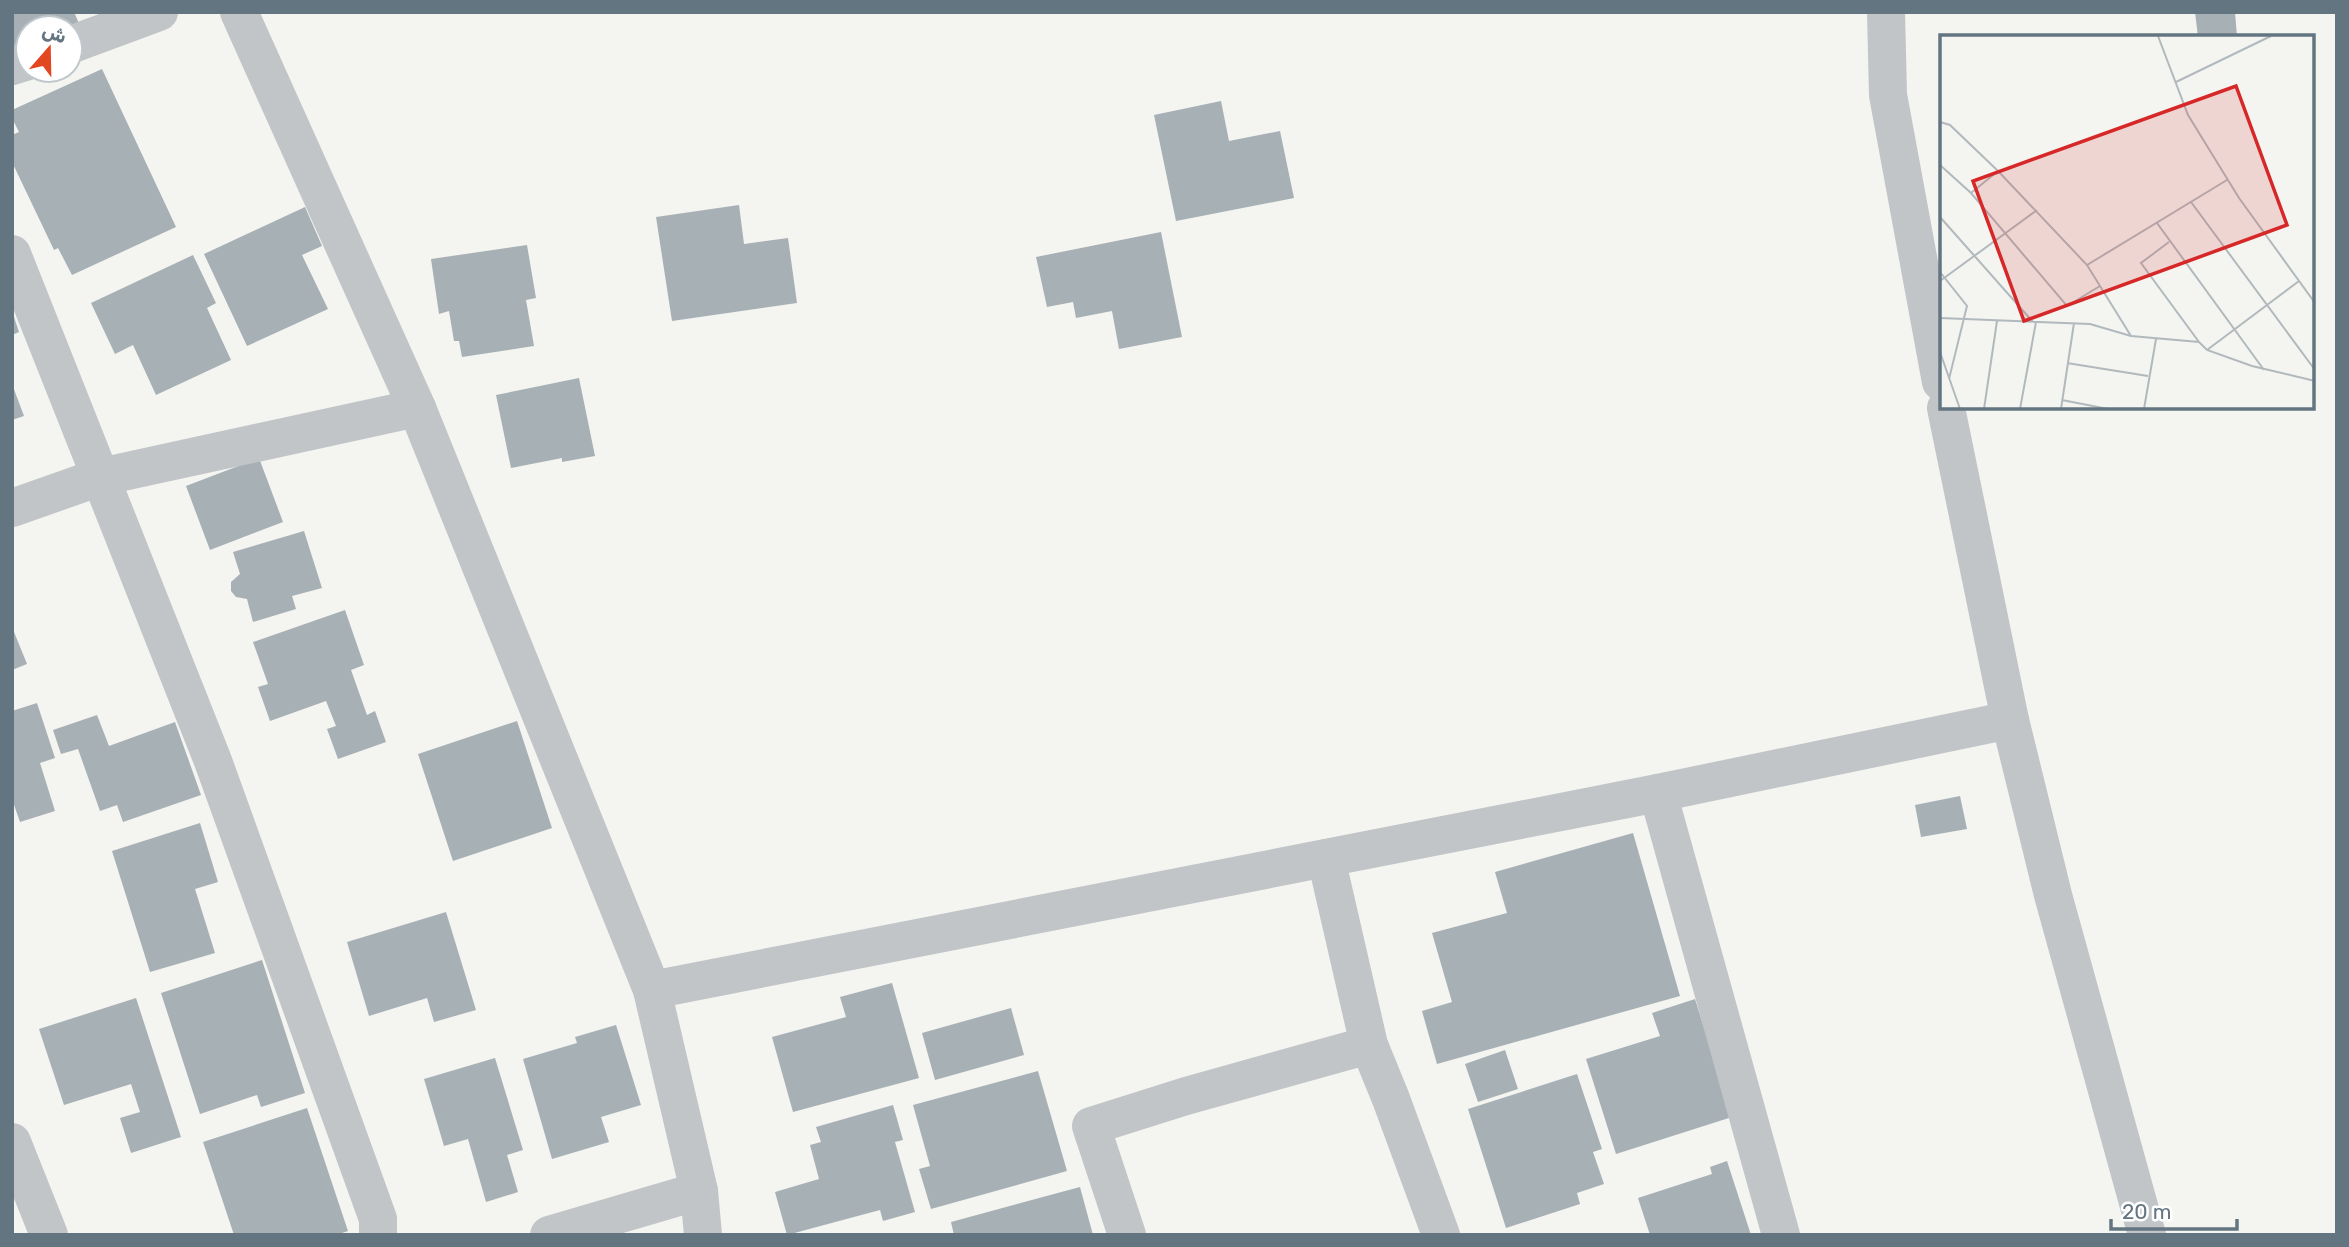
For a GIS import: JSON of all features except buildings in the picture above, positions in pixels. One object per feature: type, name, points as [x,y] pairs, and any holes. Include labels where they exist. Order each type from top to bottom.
[{"type":"street","points":[[84,40],[159,12]]},
{"type":"street","points":[[239,12],[417,408],[652,990],[699,1191],[703,1235]]},
{"type":"street","points":[[1886,12],[1888,94],[1940,377]]},
{"type":"street","points":[[12,254],[213,761],[378,1219],[378,1235]]},
{"type":"street","points":[[12,508],[100,477],[417,408]]},
{"type":"street","points":[[1946,410],[2010,720],[2053,895],[2147,1235]]},
{"type":"street","points":[[652,990],[1658,793],[2010,720]]},
{"type":"street","points":[[1658,793],[1781,1235]]},
{"type":"street","points":[[1326,858],[1369,1045],[1441,1235]]},
{"type":"street","points":[[1127,1235],[1091,1126],[1186,1096],[1369,1045]]},
{"type":"street","points":[[12,1142],[49,1235]]},
{"type":"street","points":[[549,1235],[699,1191]]}]
